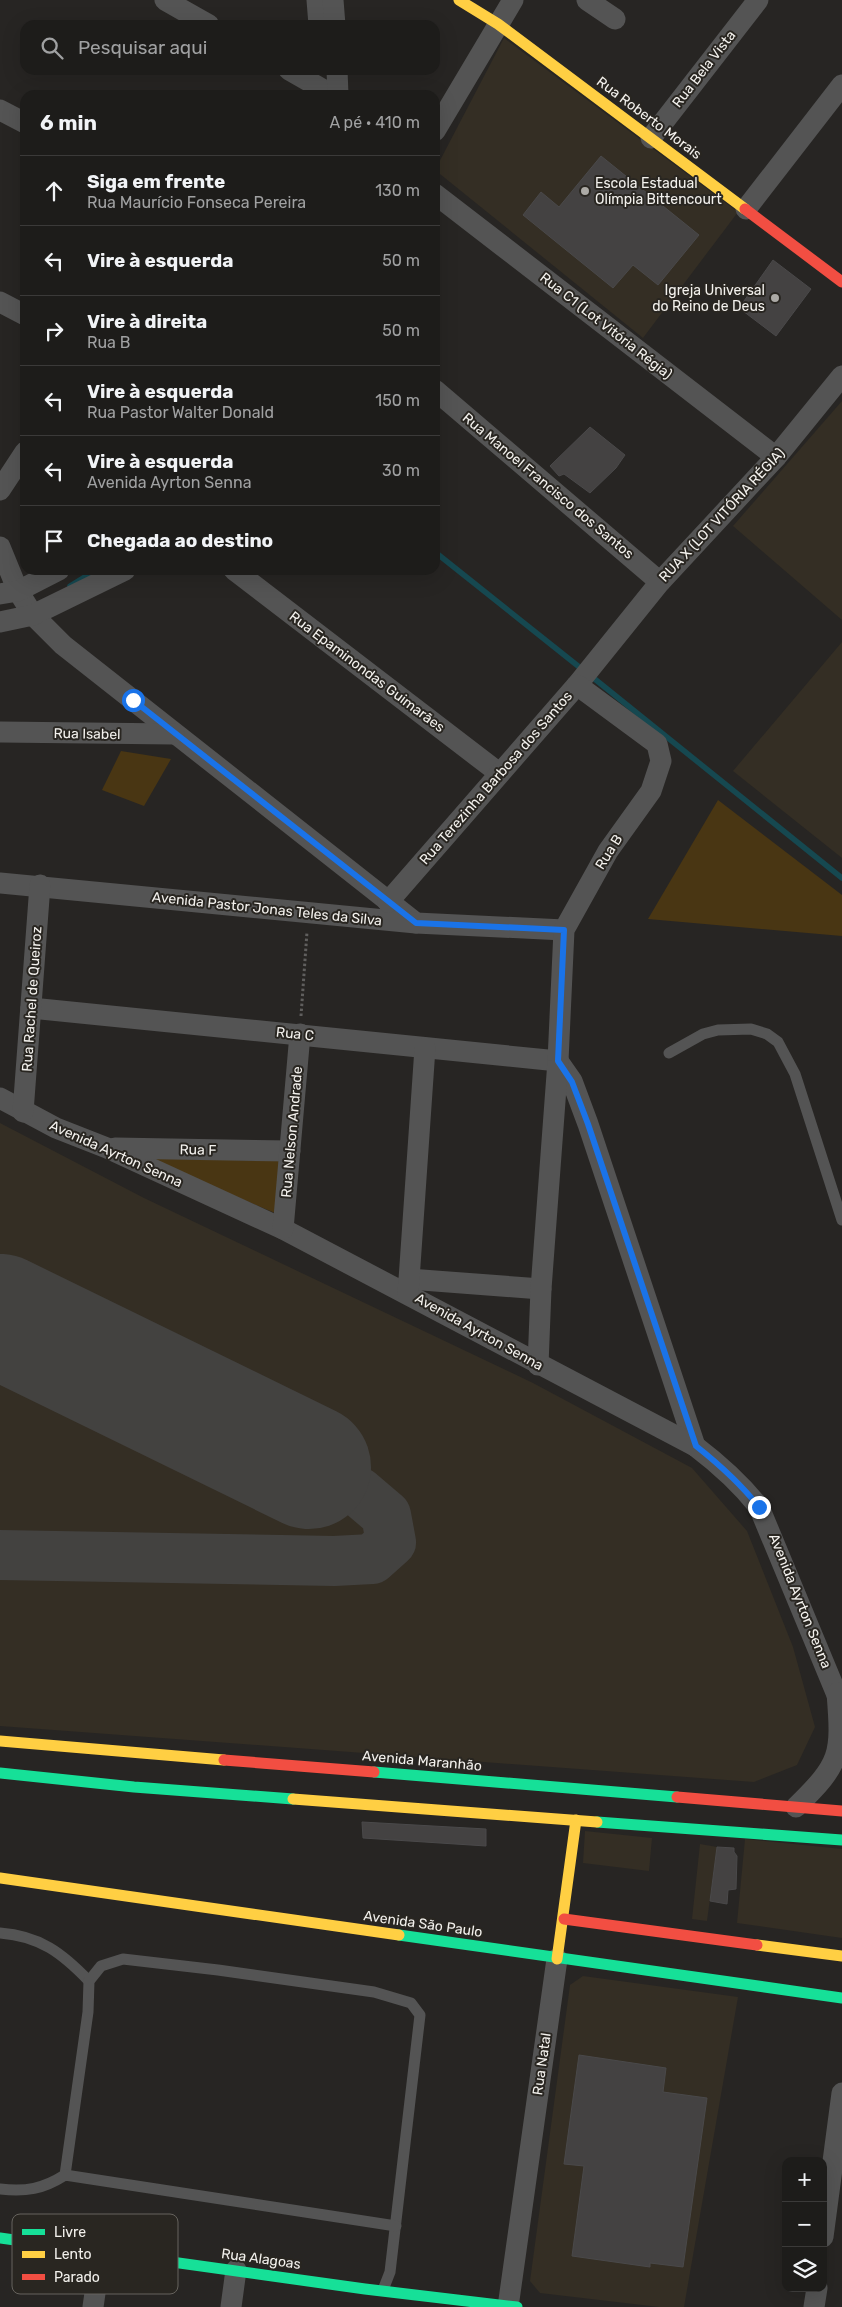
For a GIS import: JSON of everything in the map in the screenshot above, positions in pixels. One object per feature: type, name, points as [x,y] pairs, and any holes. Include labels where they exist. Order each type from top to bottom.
[{"type":"main road","name":"Rua Roberto Morais","points":[[459,0],[498,24],[842,282]]},
{"type":"main road","name":"Avenida Maranhão","points":[[0,1741],[188,1761],[842,1811]]},
{"type":"main road","points":[[0,1773],[842,1840]]},
{"type":"main road","name":"Rua Natal","points":[[558,1959],[576,1820]]},
{"type":"main road","name":"Avenida São Paulo","points":[[0,1878],[842,1998]]},
{"type":"main road","points":[[564,1919],[842,1956]]},
{"type":"main road","name":"Rua Alagoas","points":[[178,2262],[236,2270],[370,2295],[511,2307]]},
{"type":"street","points":[[165,0],[200,20]]},
{"type":"street","points":[[317,0],[319,20]]},
{"type":"street","points":[[333,0],[335,20]]},
{"type":"street","points":[[440,123],[513,0]]},
{"type":"street","points":[[587,0],[615,19]]},
{"type":"street","name":"Rua Bela Vista","points":[[651,138],[758,0]]},
{"type":"street","points":[[300,75],[327,87],[334,75]]},
{"type":"street","points":[[746,209],[842,85]]},
{"type":"street","points":[[0,110],[20,120]]},
{"type":"street","name":"Rua C1 (Lot Vitória Régia)","points":[[440,198],[776,457]]},
{"type":"street","points":[[0,302],[20,312]]},
{"type":"street","name":"RUA X (LOT VITÓRIA RÉGIA)","points":[[603,654],[660,582],[776,457],[842,376]]},
{"type":"street","name":"Rua Manoel Francisco dos Santos","points":[[440,394],[660,582]]},
{"type":"street","points":[[0,490],[20,460]]},
{"type":"street","points":[[0,547],[9,592],[63,645],[416,923]]},
{"type":"street","points":[[9,592],[48,575]]},
{"type":"street","points":[[0,622],[34,615],[115,575]]},
{"type":"street","name":"Rua Epaminondas Guimarães","points":[[241,575],[500,774]]},
{"type":"street","name":"Rua Terezinha Barbosa dos Santos","points":[[388,902],[603,654]]},
{"type":"street","name":"Rua B","points":[[538,1365],[540,1289],[558,1061],[564,930],[608,851],[651,791],[661,761],[656,744],[577,686]]},
{"type":"street","name":"Rua Isabel","points":[[0,732],[174,734]]},
{"type":"street","name":"Avenida Pastor Jonas Teles da Silva","points":[[0,883],[40,885],[308,914],[416,923],[564,930]]},
{"type":"street","name":"Rua Rachel de Queiroz","points":[[24,1112],[40,885]]},
{"type":"street","name":"Rua C","points":[[31,1008],[558,1061]]},
{"type":"street","name":"Rua Nelson Andrade","points":[[283,1229],[300,1034]]},
{"type":"street","points":[[425,1048],[409,1286],[540,1289]]},
{"type":"street","points":[[558,1061],[572,1082],[588,1124],[696,1446]]},
{"type":"street","name":"Avenida Ayrton Senna","points":[[0,1098],[24,1112],[409,1286],[538,1365],[696,1446],[722,1466],[742,1485],[759,1507],[840,1700],[840,1729],[834,1763],[818,1786],[796,1807]]},
{"type":"street","name":"Rua F","points":[[107,1148],[290,1152]]},
{"type":"street","name":"Rua Natal","points":[[511,2307],[558,1959]]},
{"type":"street","points":[[827,2207],[842,2093]]},
{"type":"street","points":[[231,2307],[236,2270]]},
{"type":"street","points":[[814,2307],[816,2292]]},
{"type":"street","points":[[93,2307],[95,2294]]},
{"type":"lane","points":[[669,1053],[703,1034],[718,1030],[751,1029],[767,1034],[778,1042],[795,1074],[840,1208],[842,1220]]},
{"type":"lane","points":[[0,1933],[19,1935],[56,1949],[89,1981]]},
{"type":"lane","points":[[66,2176],[88,2012],[89,1981],[101,1966],[123,1959],[218,1970],[374,1992],[411,2002],[420,2015],[390,2272],[370,2295]]},
{"type":"lane","points":[[0,2189],[16,2191],[47,2186],[66,2176],[396,2226]]},
{"type":"path","points":[[300,1034],[308,914]]},
{"type":"shaded area","name":"Escola Estadual Olímpia Bittencourt","points":[[504,38],[738,212],[643,338],[440,174],[440,160]]},
{"type":"shaded area","points":[[842,401],[842,620],[733,526]]},
{"type":"shaded area","points":[[842,642],[842,858],[733,771]]},
{"type":"shaded area","points":[[121,751],[171,759],[144,806],[102,790]]},
{"type":"shaded area","points":[[718,800],[842,895],[842,936],[648,919]]},
{"type":"shaded area","points":[[0,1123],[144,1198],[533,1383],[692,1468],[747,1531],[793,1647],[815,1727],[797,1765],[754,1782],[0,1726]]},
{"type":"shaded area","points":[[144,1158],[280,1161],[275,1213]]},
{"type":"shaded area","points":[[585,1831],[652,1838],[649,1871],[583,1863]]},
{"type":"shaded area","points":[[745,1839],[842,1849],[842,1938],[737,1923]]},
{"type":"shaded area","points":[[700,1844],[717,1847],[707,1921],[692,1919]]},
{"type":"shaded area","points":[[583,1976],[738,1997],[684,2307],[659,2307],[540,2293],[530,2281],[570,1985]]},
{"type":"building","points":[[601,156],[699,235],[658,285],[633,265],[613,288],[523,215],[541,192],[559,207]]},
{"type":"building","name":"Igreja Universal do Reino de Deus","points":[[773,260],[811,289],[776,336],[739,308]]},
{"type":"building","points":[[590,427],[625,455],[616,468],[590,493],[564,474],[559,476],[550,466]]},
{"type":"building","points":[[362,1822],[486,1829],[486,1846],[363,1838]]},
{"type":"building","points":[[717,1847],[734,1848],[737,1856],[736,1889],[728,1890],[727,1904],[710,1901]]},
{"type":"building","points":[[579,2055],[666,2068],[663,2092],[707,2098],[683,2267],[650,2263],[650,2267],[572,2256],[584,2166],[564,2164]]},
{"type":"waterway","points":[[440,556],[583,670]]},
{"type":"waterway","points":[[70,586],[88,575]]},
{"type":"waterway","points":[[591,676],[842,878]]},
{"type":"taxiway","points":[[0,1555],[334,1561],[372,1559],[391,1542],[386,1515],[359,1492],[309,1467]]},
{"type":"runway","points":[[0,1316],[309,1467]]},
{"type":"traffic: fast","points":[[374,1772],[677,1797]]},
{"type":"traffic: fast","points":[[0,1773],[134,1787],[293,1799]]},
{"type":"traffic: fast","points":[[597,1822],[842,1840]]},
{"type":"traffic: fast","points":[[399,1935],[842,1998]]},
{"type":"traffic: fast","points":[[0,2238],[12,2240]]},
{"type":"traffic: fast","points":[[178,2263],[365,2289],[517,2307]]},
{"type":"traffic: slow","points":[[459,0],[498,24],[745,209]]},
{"type":"traffic: slow","points":[[0,1741],[224,1760]]},
{"type":"traffic: slow","points":[[293,1799],[597,1822]]},
{"type":"traffic: slow","points":[[557,1959],[576,1820]]},
{"type":"traffic: slow","points":[[0,1878],[399,1935]]},
{"type":"traffic: slow","points":[[757,1945],[842,1956]]},
{"type":"traffic: jam","points":[[745,209],[842,282]]},
{"type":"traffic: jam","points":[[224,1760],[374,1772]]},
{"type":"traffic: jam","points":[[677,1797],[842,1811]]},
{"type":"traffic: jam","points":[[564,1919],[757,1945]]},
{"type":"place","name":"Escola Estadual Olímpia Bittencourt","points":[[585,191]]},
{"type":"place","name":"Igreja Universal do Reino de Deus","points":[[775,298]]},
{"type":"route","points":[[133,700],[416,923],[564,930],[558,1061],[572,1082],[588,1124],[696,1446],[722,1466],[742,1485],[759,1507]]}]
